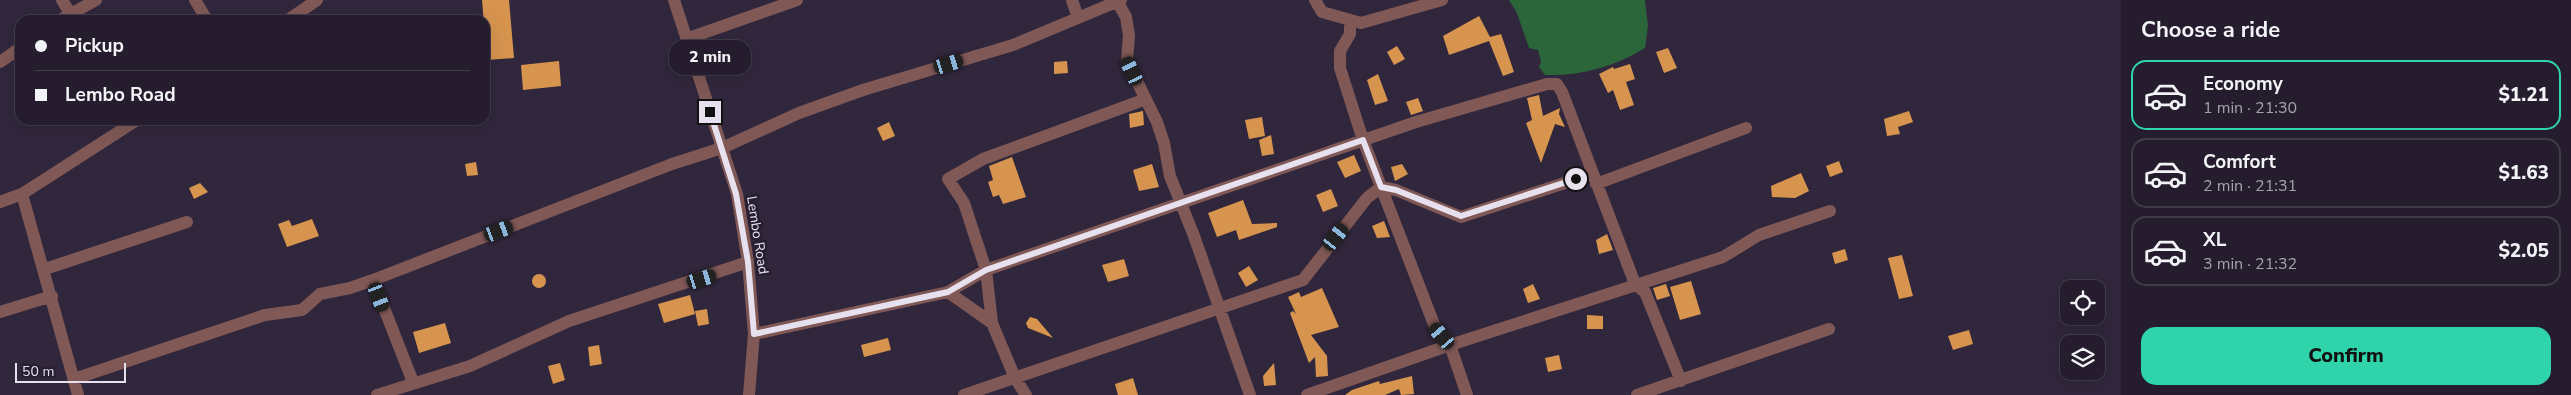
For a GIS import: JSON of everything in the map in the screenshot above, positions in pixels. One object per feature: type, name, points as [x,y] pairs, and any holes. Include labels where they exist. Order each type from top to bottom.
[{"type":"street","points":[[62,0],[65,15]]},
{"type":"street","points":[[67,15],[96,0]]},
{"type":"street","points":[[195,0],[204,15]]},
{"type":"street","points":[[295,15],[317,0]]},
{"type":"street","name":"Lembo Road","points":[[674,0],[736,194],[748,262],[754,334],[749,395]]},
{"type":"street","points":[[686,40],[798,0]]},
{"type":"street","points":[[1072,0],[1078,18]]},
{"type":"street","points":[[1314,0],[1322,12],[1350,22],[1361,23],[1442,0]]},
{"type":"street","points":[[74,379],[265,315],[302,310],[320,294],[350,288],[373,280],[672,164],[722,148],[799,113],[863,90],[1013,45],[1119,1],[1126,17],[1130,35],[1127,61],[1159,129],[1170,176],[1250,395]]},
{"type":"street","points":[[1350,22],[1350,34],[1340,51],[1340,68],[1363,140],[1435,327],[1450,345],[1467,395]]},
{"type":"street","points":[[0,62],[15,52]]},
{"type":"street","points":[[754,334],[948,292],[986,270],[1363,140],[1546,84],[1557,84],[1562,92],[1635,284],[1645,292],[1681,381]]},
{"type":"street","points":[[1026,395],[1015,378],[992,323],[986,270],[964,203],[948,180],[983,159],[1146,99]]},
{"type":"street","points":[[0,202],[22,194],[130,125]]},
{"type":"street","points":[[964,395],[1303,280],[1367,198],[1381,187],[1396,190],[1461,216],[1594,179],[1746,128]]},
{"type":"street","points":[[22,194],[45,269],[78,395]]},
{"type":"street","points":[[1307,395],[1450,345],[1723,256],[1759,235],[1830,211]]},
{"type":"street","points":[[45,269],[187,222]]},
{"type":"street","points":[[377,395],[413,382],[470,366],[569,322],[748,262]]},
{"type":"street","points":[[373,280],[413,382]]},
{"type":"street","points":[[948,292],[992,323]]},
{"type":"street","points":[[0,312],[52,296]]},
{"type":"street","points":[[1638,395],[1829,329]]},
{"type":"green space","points":[[1509,0],[1645,0],[1648,26],[1645,48],[1634,55],[1597,69],[1571,74],[1545,75],[1539,67],[1541,62],[1538,50],[1529,48],[1517,13]]},
{"type":"building","points":[[482,0],[509,0],[514,58],[490,60],[490,15],[483,15]]},
{"type":"building","points":[[1479,16],[1490,37],[1501,34],[1514,72],[1503,76],[1489,41],[1449,55],[1443,36]]},
{"type":"building","points":[[1397,46],[1405,59],[1394,65],[1387,52]]},
{"type":"building","points":[[1668,48],[1677,68],[1664,73],[1656,52]]},
{"type":"building","points":[[559,61],[561,86],[523,90],[521,65]]},
{"type":"building","points":[[1067,61],[1068,73],[1054,74],[1054,62]]},
{"type":"building","points":[[1630,64],[1635,79],[1626,82],[1634,105],[1620,110],[1613,90],[1608,93],[1599,74],[1613,67],[1614,69]]},
{"type":"building","points":[[1378,74],[1388,101],[1375,105],[1367,80]]},
{"type":"building","points":[[1539,95],[1543,116],[1560,108],[1559,114],[1565,127],[1555,124],[1541,163],[1526,123],[1532,120],[1527,98]]},
{"type":"building","points":[[1418,98],[1423,111],[1411,115],[1406,102]]},
{"type":"building","points":[[1143,111],[1144,125],[1130,128],[1129,114]]},
{"type":"building","points":[[1909,111],[1913,122],[1898,127],[1900,134],[1887,136],[1884,119]]},
{"type":"building","points":[[1262,117],[1265,136],[1249,139],[1245,120]]},
{"type":"building","points":[[889,122],[895,136],[883,141],[877,128]]},
{"type":"building","points":[[1271,135],[1274,154],[1262,156],[1259,140]]},
{"type":"building","points":[[1354,155],[1361,171],[1345,178],[1337,162]]},
{"type":"building","points":[[1012,157],[1026,197],[1003,204],[999,195],[993,197],[988,182],[993,180],[989,166]]},
{"type":"building","points":[[1839,161],[1843,172],[1830,177],[1826,166]]},
{"type":"building","points":[[476,162],[478,175],[467,176],[465,164]]},
{"type":"building","points":[[1152,164],[1159,187],[1139,191],[1133,170]]},
{"type":"building","points":[[1402,164],[1408,174],[1395,181],[1391,167]]},
{"type":"building","points":[[1801,173],[1809,191],[1795,198],[1772,197],[1771,186]]},
{"type":"building","points":[[200,183],[208,192],[194,199],[189,188]]},
{"type":"building","points":[[1331,189],[1338,206],[1323,212],[1316,195]]},
{"type":"building","points":[[1243,200],[1252,224],[1277,223],[1277,227],[1239,240],[1236,230],[1217,237],[1208,213]]},
{"type":"building","points":[[312,219],[319,236],[287,247],[278,224],[289,220],[292,226]]},
{"type":"building","points":[[1384,221],[1390,237],[1377,238],[1372,226]]},
{"type":"building","points":[[1607,234],[1613,250],[1599,254],[1596,240]]},
{"type":"building","points":[[1845,249],[1848,260],[1835,264],[1832,253]]},
{"type":"building","points":[[1902,255],[1913,296],[1899,299],[1888,258]]},
{"type":"building","points":[[1124,259],[1129,276],[1108,282],[1102,265]]},
{"type":"building","points":[[1249,266],[1258,280],[1246,287],[1238,273]]},
{"type":"building","points":[[536,274],[542,274],[546,281],[542,288],[536,288],[532,284],[532,278]]},
{"type":"building","points":[[1691,281],[1701,314],[1680,320],[1670,287]]},
{"type":"building","points":[[1533,284],[1540,299],[1528,303],[1523,289]]},
{"type":"building","points":[[1666,284],[1670,296],[1657,300],[1653,288]]},
{"type":"building","points":[[1322,288],[1339,327],[1311,335],[1327,356],[1328,376],[1316,377],[1315,357],[1309,363],[1290,313],[1293,311],[1296,314],[1288,297],[1299,292],[1301,297]]},
{"type":"building","points":[[690,295],[695,314],[664,323],[658,304]]},
{"type":"building","points":[[707,309],[709,324],[698,326],[695,311]]},
{"type":"building","points":[[1587,315],[1603,316],[1603,329],[1587,329]]},
{"type":"building","points":[[1030,317],[1037,319],[1053,338],[1028,328],[1026,323]]},
{"type":"building","points":[[445,323],[451,343],[419,353],[413,332]]},
{"type":"building","points":[[1969,330],[1973,344],[1953,350],[1948,336]]},
{"type":"building","points":[[888,338],[891,350],[864,357],[861,345]]},
{"type":"building","points":[[599,345],[602,364],[590,366],[588,347]]},
{"type":"building","points":[[1559,355],[1562,369],[1548,372],[1545,358]]},
{"type":"building","points":[[560,363],[565,380],[553,384],[548,366]]},
{"type":"building","points":[[1274,363],[1276,385],[1264,386],[1263,376]]},
{"type":"building","points":[[1412,376],[1414,394],[1401,395],[1399,389],[1385,395],[1345,395],[1352,390],[1379,381],[1380,384]]},
{"type":"building","points":[[1133,378],[1138,395],[1118,395],[1115,384]]},
{"type":"route","points":[[710,112],[736,194],[748,262],[754,334],[948,292],[986,270],[1363,140],[1381,187],[1396,190],[1461,216],[1576,179]]}]
